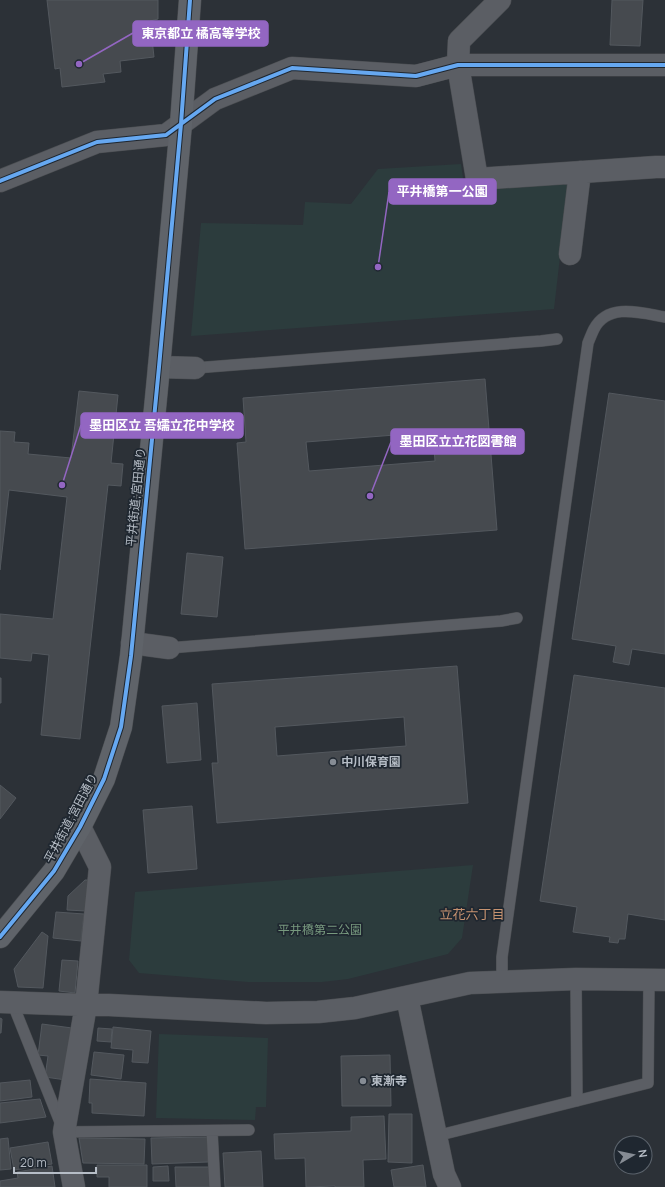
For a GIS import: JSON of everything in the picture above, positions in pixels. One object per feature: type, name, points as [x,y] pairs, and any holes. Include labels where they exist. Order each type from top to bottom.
[{"type":"street","name":"平井街道;宮田通り","points":[[0,937],[54,871],[80,827],[104,779],[121,727],[132,643],[159,367],[181,124],[190,0]]},
{"type":"street","points":[[500,0],[459,42],[458,65],[477,179],[665,167]]},
{"type":"street","points":[[0,180],[97,142],[166,135],[215,99],[292,68],[416,76],[458,65],[665,65]]},
{"type":"street","points":[[570,254],[580,172]]},
{"type":"street","points":[[159,367],[196,368]]},
{"type":"street","points":[[132,643],[169,648]]},
{"type":"street","points":[[74,1187],[64,1132],[86,1006],[100,866],[80,827]]},
{"type":"street","points":[[6,1002],[86,1006],[108,1005],[266,1013],[318,1012],[355,1008],[470,983],[576,979],[657,981]]},
{"type":"street","points":[[407,997],[444,1174],[450,1187]]},
{"type":"lane","points":[[502,982],[502,957],[588,343],[594,327],[614,312],[626,311],[665,317]]},
{"type":"lane","points":[[196,368],[557,339]]},
{"type":"lane","points":[[169,648],[501,621],[518,618]]},
{"type":"lane","points":[[576,979],[577,1101]]},
{"type":"lane","points":[[436,1136],[648,1083],[657,981]]},
{"type":"lane","points":[[6,1002],[64,1132],[248,1130]]},
{"type":"lane","points":[[212,1131],[215,1187]]},
{"type":"green space","points":[[461,164],[465,191],[569,179],[554,309],[191,336],[201,223],[303,225],[305,202],[351,204],[378,169]]},
{"type":"green space","name":"平井橋第二公園","points":[[473,865],[462,938],[448,954],[348,979],[322,982],[248,982],[139,973],[129,960],[135,892]]},
{"type":"green space","points":[[159,1034],[268,1038],[266,1107],[256,1107],[255,1120],[156,1118]]},
{"type":"building","points":[[47,0],[158,0],[158,19],[150,21],[154,57],[120,61],[121,72],[103,74],[105,82],[62,87],[60,68],[55,69]]},
{"type":"building","points":[[612,0],[643,0],[640,46],[610,45]]},
{"type":"building","points":[[485,379],[497,530],[245,549],[237,443],[246,442],[243,398]],"holes":[[[433,432],[435,461],[309,471],[306,442]]]},
{"type":"building","points":[[79,391],[118,395],[111,463],[123,464],[121,486],[108,485],[80,739],[41,735],[49,655],[32,653],[31,661],[0,658],[0,614],[53,619],[67,497],[9,490],[0,570],[0,431],[15,432],[14,442],[29,443],[28,454],[71,458]]},
{"type":"building","points":[[609,393],[665,401],[665,654],[632,649],[629,665],[613,662],[616,646],[572,639]]},
{"type":"building","points":[[187,553],[223,557],[217,617],[181,614]]},
{"type":"building","points":[[457,666],[468,803],[217,823],[212,763],[218,763],[212,684]],"holes":[[[404,717],[406,746],[277,756],[275,727]]]},
{"type":"building","points":[[574,675],[665,688],[665,920],[628,914],[625,939],[619,939],[618,943],[609,942],[610,937],[573,932],[577,907],[540,901]]},
{"type":"building","points":[[1,678],[1,703],[0,703]]},
{"type":"building","points":[[197,703],[201,760],[167,763],[162,706]]},
{"type":"building","points":[[0,785],[16,798],[0,819]]},
{"type":"building","points":[[192,806],[197,869],[148,873],[143,810]]},
{"type":"building","points":[[85,880],[89,880],[86,911],[67,910],[68,896]]},
{"type":"building","points":[[56,912],[84,914],[81,941],[53,938]]},
{"type":"building","points":[[42,932],[48,936],[43,988],[18,987],[14,969]]},
{"type":"building","points":[[62,960],[78,961],[75,993],[59,991]]},
{"type":"building","points":[[0,1018],[2,1019],[1,1033],[0,1033]]},
{"type":"building","points":[[42,1024],[72,1028],[66,1080],[45,1077],[48,1056],[38,1055]]},
{"type":"building","points":[[113,1027],[151,1031],[148,1063],[132,1062],[133,1050],[111,1048]]},
{"type":"building","points":[[98,1028],[112,1029],[111,1042],[97,1041]]},
{"type":"building","points":[[94,1052],[124,1055],[121,1079],[91,1075]]},
{"type":"building","points":[[390,1055],[391,1106],[342,1106],[341,1056]]},
{"type":"building","points":[[90,1079],[146,1083],[144,1116],[92,1113],[92,1103],[89,1103]]},
{"type":"building","points":[[30,1080],[32,1097],[0,1101],[0,1083]]},
{"type":"building","points":[[40,1099],[46,1117],[0,1123],[0,1103]]},
{"type":"building","points":[[389,1114],[412,1114],[412,1163],[388,1162]]},
{"type":"building","points":[[384,1116],[386,1159],[363,1160],[364,1187],[306,1187],[305,1158],[275,1159],[274,1134],[351,1131],[351,1117]]},
{"type":"building","points":[[208,1137],[208,1162],[152,1164],[151,1138]]},
{"type":"building","points":[[8,1138],[11,1169],[0,1170],[0,1139]]},
{"type":"building","points":[[79,1138],[145,1139],[144,1164],[83,1163]]},
{"type":"building","points":[[48,1142],[52,1164],[14,1170],[10,1148]]},
{"type":"building","points":[[261,1151],[263,1187],[225,1187],[223,1153]]},
{"type":"building","points":[[97,1165],[147,1165],[147,1187],[109,1187],[109,1177],[97,1177]]},
{"type":"building","points":[[423,1165],[426,1187],[394,1187],[391,1170]]},
{"type":"building","points":[[52,1166],[55,1187],[0,1187],[0,1181],[18,1178],[17,1172]]},
{"type":"building","points":[[168,1166],[169,1181],[153,1181],[153,1167]]},
{"type":"building","points":[[175,1167],[211,1167],[211,1187],[176,1187]]},
{"type":"cycle path","points":[[0,937],[54,871],[80,827],[104,779],[121,727],[131,656],[159,367],[181,124],[190,0]]},
{"type":"cycle path","points":[[0,181],[97,142],[166,135],[215,99],[292,68],[416,76],[458,65],[665,65]]},
{"type":"place","name":"東京都立 橘高等学校","points":[[79,64]]},
{"type":"place","name":"平井橋第一公園","points":[[378,267]]},
{"type":"place","name":"墨田区立 吾嬬立花中学校","points":[[62,485]]},
{"type":"place","name":"墨田区立立花図書館","points":[[370,496]]},
{"type":"place","name":"中川保育園","points":[[333,762]]},
{"type":"place","name":"東漸寺","points":[[363,1081]]},
{"type":"district","name":"立花六丁目","points":[[472,914]]}]
